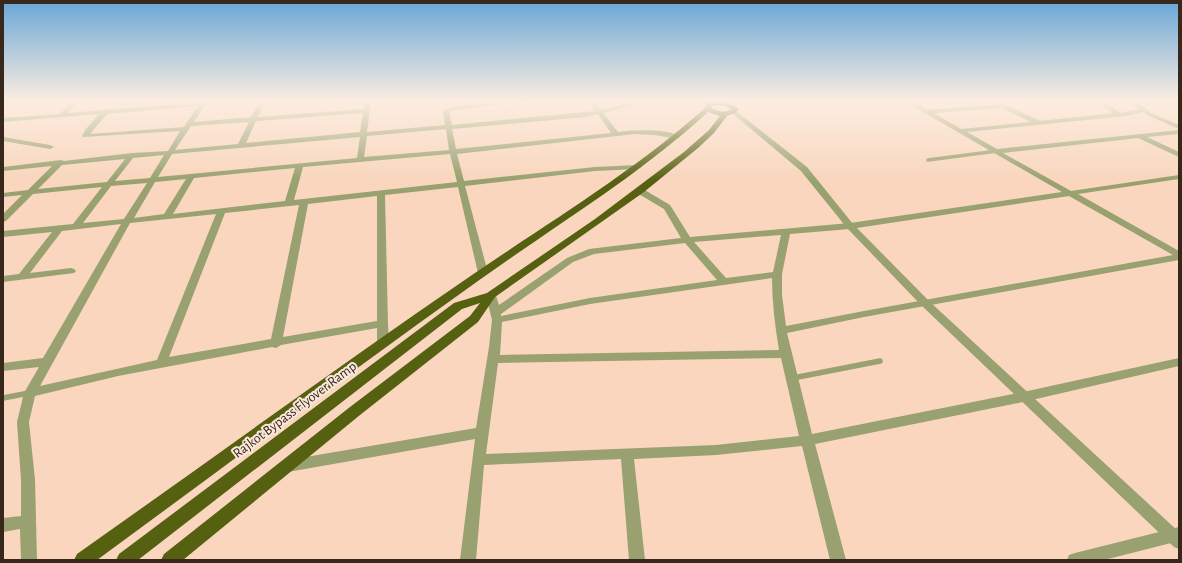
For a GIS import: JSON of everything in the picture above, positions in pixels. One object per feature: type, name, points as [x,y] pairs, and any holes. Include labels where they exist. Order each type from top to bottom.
[{"type":"highway","points":[[83,560],[384,343],[483,273],[557,224],[636,167],[676,137],[686,127]]},
{"type":"highway","points":[[170,560],[474,319],[490,295],[640,191],[715,127]]},
{"type":"highway","name":"Rajkot Bypass Flyover Ramp","points":[[125,560],[458,306],[490,295]]},
{"type":"street","points":[[91,127],[85,136],[184,127]]},
{"type":"street","points":[[29,560],[28,480],[23,422],[30,393],[128,221],[187,127]]},
{"type":"street","points":[[241,145],[250,127]]},
{"type":"street","points":[[360,160],[365,127]]},
{"type":"street","points":[[3,169],[171,151],[445,127]]},
{"type":"street","points":[[448,127],[460,183],[483,273]]},
{"type":"street","points":[[611,127],[616,134]]},
{"type":"street","points":[[755,127],[804,169],[850,226],[925,303],[1023,397],[1177,537]]},
{"type":"street","points":[[954,127],[1179,256]]},
{"type":"street","points":[[961,131],[997,127]]},
{"type":"street","points":[[3,195],[300,165],[453,152],[616,134],[645,132],[676,137]]},
{"type":"street","points":[[997,151],[1136,135],[1179,132]]},
{"type":"street","points":[[1136,135],[1179,155]]},
{"type":"street","points":[[3,139],[50,147]]},
{"type":"street","points":[[75,227],[132,155]]},
{"type":"street","points":[[3,220],[61,162]]},
{"type":"street","points":[[289,203],[300,165]]},
{"type":"street","points":[[3,234],[304,202],[606,167],[636,167]]},
{"type":"street","points":[[167,217],[191,176]]},
{"type":"street","points":[[496,316],[570,260],[592,251],[687,240],[850,226],[1179,177]]},
{"type":"street","points":[[640,191],[659,200],[667,207],[687,240],[723,281]]},
{"type":"street","points":[[381,193],[384,343]]},
{"type":"street","points":[[276,344],[304,202]]},
{"type":"street","points":[[160,363],[222,211]]},
{"type":"street","points":[[22,277],[59,228]]},
{"type":"street","points":[[786,232],[777,274],[777,295],[781,331],[791,378],[838,560]]},
{"type":"street","points":[[781,331],[864,314],[1179,256]]},
{"type":"street","points":[[3,279],[71,271]]},
{"type":"street","points":[[496,316],[590,300],[777,274]]},
{"type":"street","points":[[468,560],[478,460],[494,359],[496,316],[490,295]]},
{"type":"street","points":[[30,393],[83,379],[160,363],[276,344],[383,324]]},
{"type":"street","points":[[494,359],[786,354]]},
{"type":"street","points":[[3,367],[47,362]]},
{"type":"street","points":[[478,460],[716,450],[808,440],[1023,397],[1179,362]]},
{"type":"street","points":[[287,466],[483,432]]},
{"type":"street","points":[[627,453],[637,560]]},
{"type":"street","points":[[3,525],[28,521]]},
{"type":"street","points":[[1075,560],[1177,537]]},
{"type":"lane","points":[[928,160],[997,151]]},
{"type":"lane","points":[[791,378],[880,361]]},
{"type":"lane","points":[[3,398],[30,393]]}]
